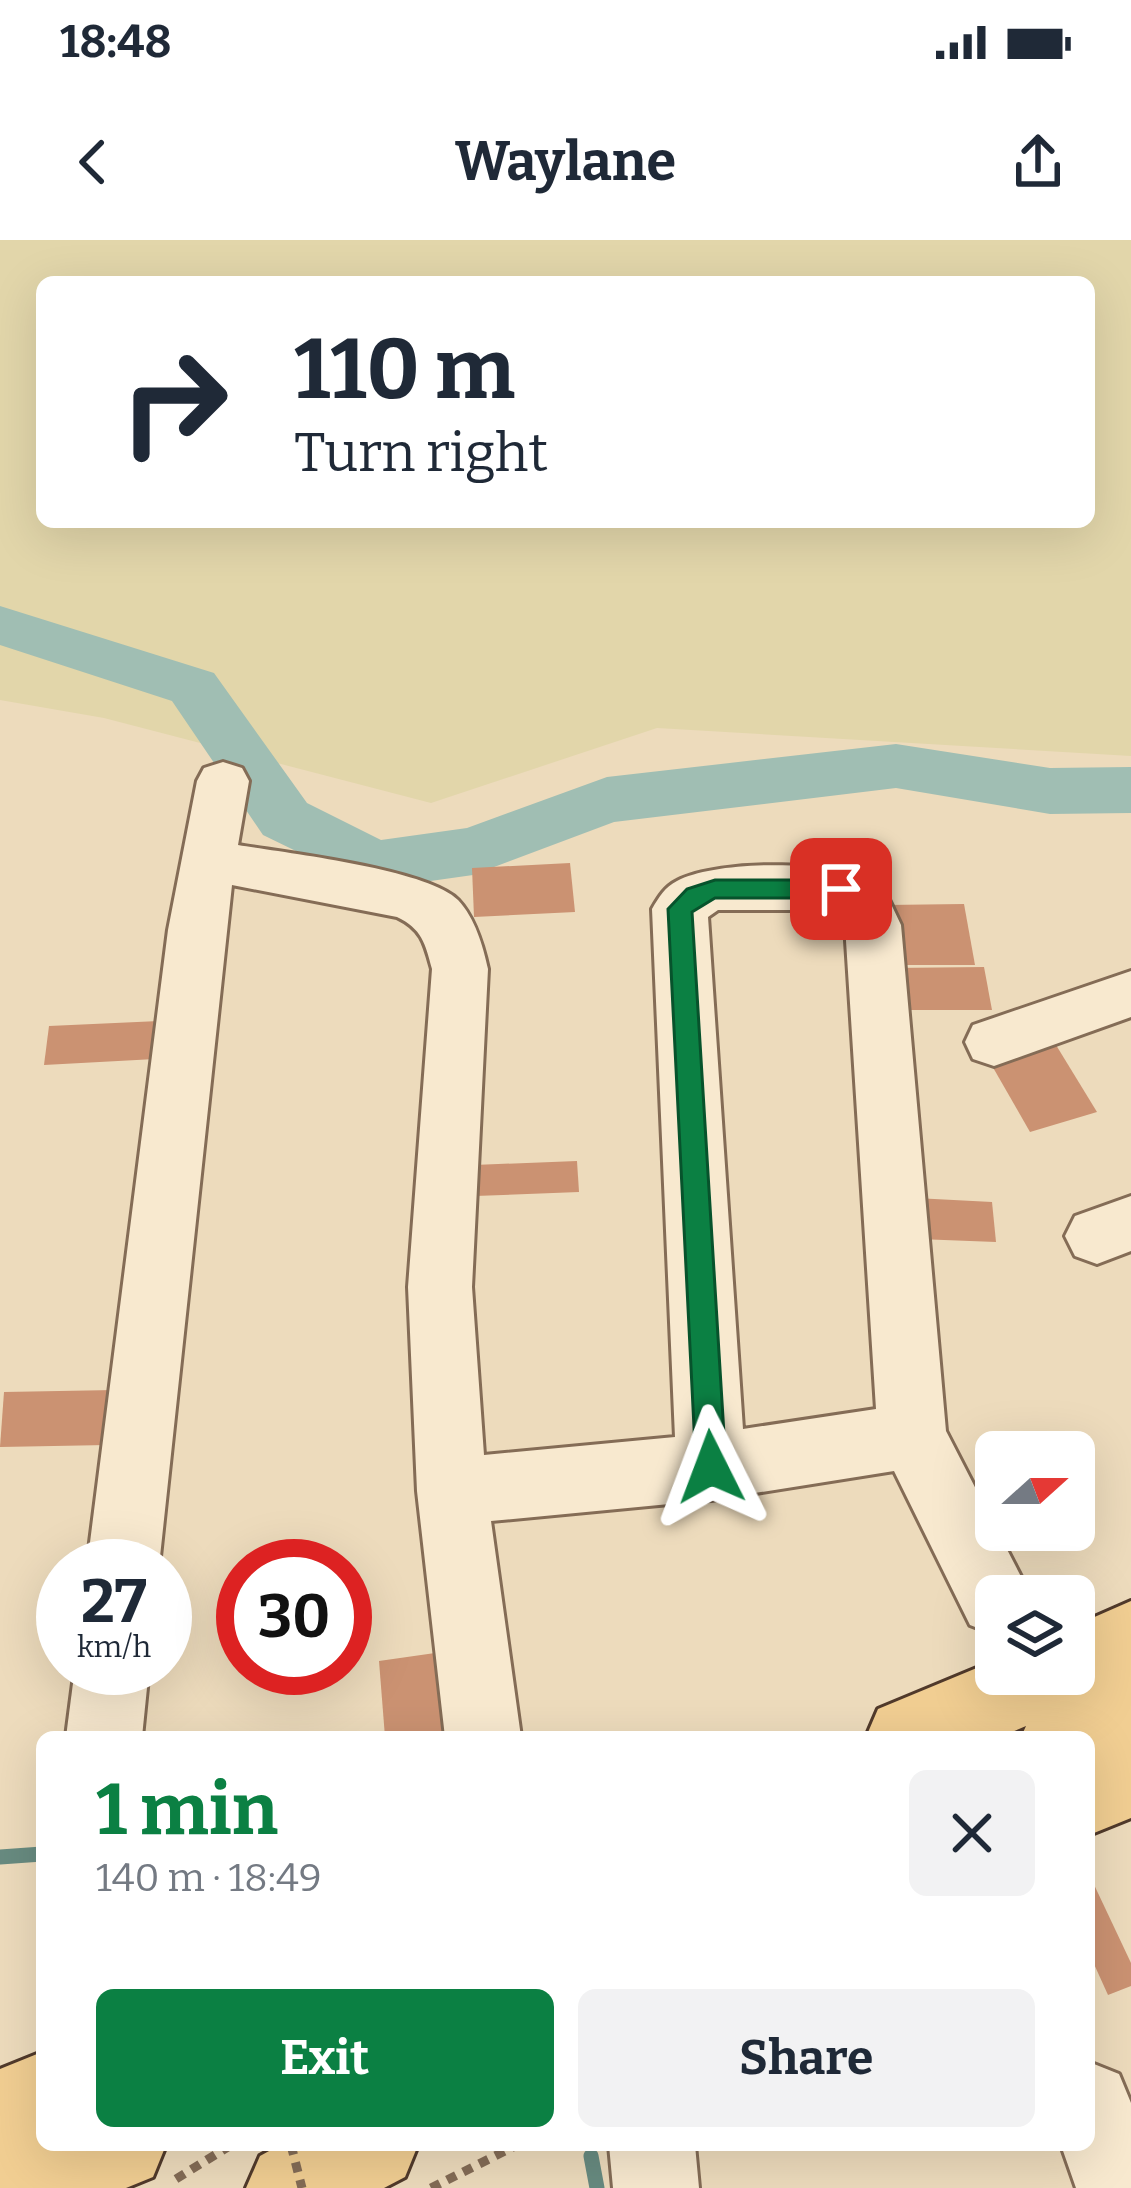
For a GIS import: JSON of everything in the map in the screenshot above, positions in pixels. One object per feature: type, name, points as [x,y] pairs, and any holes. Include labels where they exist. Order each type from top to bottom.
[{"type":"main road","points":[[1095,1661],[1131,1639]]},
{"type":"main road","points":[[923,1731],[1028,1695]]},
{"type":"main road","points":[[1089,1695],[1131,1706]]},
{"type":"main road","points":[[1095,1792],[1131,1777]]},
{"type":"main road","points":[[0,2114],[36,2099]]},
{"type":"main road","points":[[18,2188],[107,2151]]},
{"type":"main road","points":[[292,2188],[363,2151]]},
{"type":"street","points":[[126,1539],[196,930],[223,781]]},
{"type":"street","points":[[208,860],[398,898],[432,910],[452,937],[460,969],[440,1287],[452,1491],[482,1731]]},
{"type":"street","points":[[711,1467],[680,909],[695,896],[715,889],[841,889],[860,896],[870,909],[912,1436],[984,1575]]},
{"type":"street","points":[[994,1042],[1131,994]]},
{"type":"street","points":[[452,1491],[711,1467],[912,1436]]},
{"type":"street","points":[[105,1731],[109,1695]]},
{"type":"street","points":[[1095,2121],[1119,2188]]},
{"type":"street","points":[[653,2151],[656,2188]]},
{"type":"path","points":[[160,2188],[221,2151]]},
{"type":"path","points":[[293,2151],[302,2188]]},
{"type":"path","points":[[431,2188],[505,2151]]},
{"type":"shaded area","points":[[0,240],[1131,240],[1131,756],[657,728],[431,803],[104,718],[0,700]]},
{"type":"building","points":[[570,863],[575,912],[474,917],[472,868]]},
{"type":"building","points":[[964,904],[975,965],[895,965],[886,905]]},
{"type":"building","points":[[984,967],[992,1010],[899,1010],[892,968]]},
{"type":"building","points":[[159,1021],[155,1059],[44,1065],[49,1026]]},
{"type":"building","points":[[1056,1045],[1097,1112],[1030,1132],[991,1064]]},
{"type":"building","points":[[577,1161],[579,1192],[475,1196],[474,1165]]},
{"type":"building","points":[[915,1198],[992,1202],[996,1242],[918,1239]]},
{"type":"building","points":[[115,1390],[107,1445],[0,1447],[4,1392]]},
{"type":"building","points":[[456,1650],[464,1731],[385,1731],[379,1661]]},
{"type":"building","points":[[1095,1887],[1131,1963],[1131,1986],[1108,1995],[1095,1966]]},
{"type":"waterway","points":[[0,625],[193,687],[285,819],[374,865],[473,851],[607,800],[896,766],[1050,791],[1131,790]]},
{"type":"waterway","points":[[0,1857],[36,1854]]},
{"type":"waterway","points":[[591,2156],[597,2188]]},
{"type":"route","points":[[711,1467],[680,909],[695,896],[715,889],[841,889]]}]
